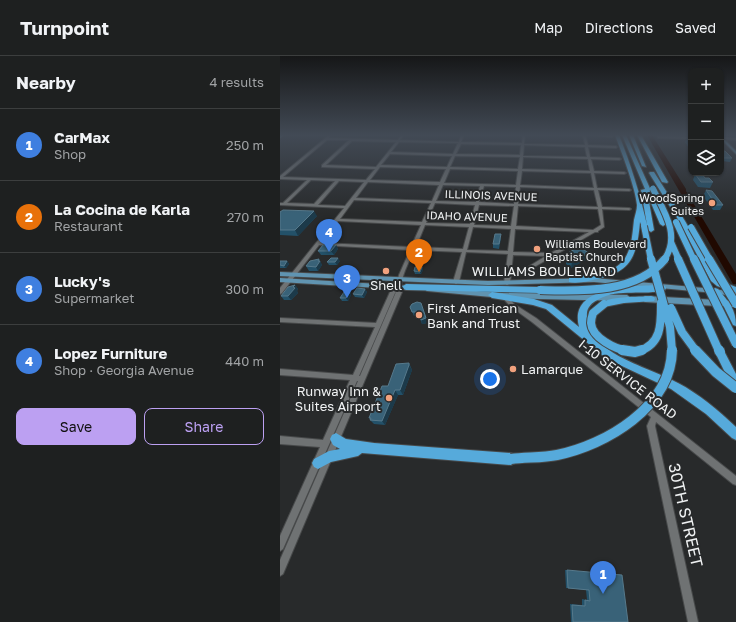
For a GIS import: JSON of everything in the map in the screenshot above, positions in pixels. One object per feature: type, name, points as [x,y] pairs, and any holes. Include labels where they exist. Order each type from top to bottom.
[{"type":"highway","points":[[627,161],[674,317],[683,333],[696,350],[711,367],[736,388]]},
{"type":"highway","points":[[636,161],[720,352],[736,384]]},
{"type":"highway","points":[[401,284],[506,289],[567,290],[602,288],[632,281],[654,269],[666,258],[672,246],[670,223],[653,188],[642,161]]},
{"type":"highway","points":[[646,161],[736,344]]},
{"type":"highway","points":[[654,161],[736,304],[732,309],[736,322]]},
{"type":"highway","points":[[638,167],[647,204],[647,228],[658,294],[660,328],[653,344],[641,350],[618,349],[598,336],[592,319],[593,313],[596,309],[604,304],[658,294]]},
{"type":"highway","points":[[652,173],[682,221],[714,279],[720,284],[736,290]]},
{"type":"highway","points":[[572,280],[618,271],[627,264],[633,253],[636,222],[640,206]]},
{"type":"highway","points":[[492,294],[506,289],[549,307],[610,356],[675,386],[710,410],[736,434]]},
{"type":"highway","points":[[592,342],[583,324],[582,317],[584,307],[593,298],[608,291],[658,294]]},
{"type":"highway","points":[[716,291],[726,303],[736,322]]},
{"type":"highway","points":[[331,441],[337,441],[345,445],[374,449],[511,458],[555,455],[579,449],[605,439],[634,419],[652,400],[663,382],[669,367],[672,348],[670,322],[658,294]]},
{"type":"highway","points":[[318,463],[329,457],[354,450],[374,449]]},
{"type":"main road","name":"WILLIAMS BOULEVARD","points":[[280,274],[401,284],[448,292],[593,298],[716,291],[736,295]]},
{"type":"main road","name":"WILLIAMS BOULEVARD","points":[[280,280],[401,284],[456,282],[506,289],[572,280],[600,281],[658,294],[736,304]]},
{"type":"street","points":[[280,178],[300,161]]},
{"type":"street","points":[[328,161],[323,166],[624,173]]},
{"type":"street","points":[[280,292],[382,161]]},
{"type":"street","points":[[280,546],[282,535],[318,463],[331,441],[377,335],[399,292],[413,248],[452,161]]},
{"type":"street","points":[[506,289],[521,161]]},
{"type":"street","points":[[520,273],[596,231],[602,226],[603,223],[590,161]]},
{"type":"street","points":[[280,178],[629,190]]},
{"type":"street","points":[[282,204],[310,179]]},
{"type":"street","points":[[316,205],[338,180]]},
{"type":"street","points":[[456,282],[482,186]]},
{"type":"street","name":"ILLINOIS AVENUE","points":[[353,199],[629,209]]},
{"type":"street","points":[[282,204],[347,207]]},
{"type":"street","name":"IDAHO AVENUE","points":[[336,220],[596,231]]},
{"type":"street","points":[[317,244],[553,255]]},
{"type":"street","points":[[377,335],[379,325],[393,292],[401,284]]},
{"type":"street","name":"I-10 SERVICE ROAD","points":[[506,289],[512,305],[534,320],[736,481]]},
{"type":"street","points":[[280,320],[379,325]]},
{"type":"street","points":[[280,372],[359,378]]},
{"type":"street","points":[[280,571],[329,457],[331,441],[359,378]]},
{"type":"street","name":"30TH STREET","points":[[655,416],[651,426],[694,622]]},
{"type":"street","points":[[280,440],[331,441]]},
{"type":"street","points":[[282,535],[295,536]]},
{"type":"shaded area","points":[[662,161],[669,161],[736,274],[736,284],[733,284]]},
{"type":"building","points":[[696,176],[709,178],[713,182],[701,182]]},
{"type":"building","points":[[706,190],[712,191],[723,205],[716,205]]},
{"type":"building","points":[[283,210],[314,211],[295,230],[280,230],[280,212]]},
{"type":"building","points":[[495,234],[501,234],[499,244],[493,244]]},
{"type":"building","points":[[323,245],[336,245],[331,251],[318,251]]},
{"type":"building","points":[[579,247],[589,253],[572,262],[567,259],[570,257],[566,254]]},
{"type":"building","points":[[331,258],[338,258],[335,262],[327,262]]},
{"type":"building","points":[[319,259],[318,261],[320,261],[316,267],[306,266],[310,261]]},
{"type":"building","points":[[280,261],[287,261],[284,266],[280,265]]},
{"type":"building","points":[[415,267],[422,267],[420,272],[414,271]]},
{"type":"building","points":[[295,285],[293,287],[295,288],[288,296],[281,296],[288,287]]},
{"type":"building","points":[[357,288],[365,289],[362,295],[353,294]]},
{"type":"building","points":[[344,292],[350,292],[346,298],[340,298]]},
{"type":"building","points":[[417,302],[421,303],[426,318],[421,320],[418,312],[412,312],[410,307],[412,304]]},
{"type":"building","points":[[409,363],[400,390],[395,390],[382,421],[370,420],[371,418],[369,418],[382,386],[388,386],[396,364]]},
{"type":"building","points":[[567,570],[622,575],[628,622],[573,622],[572,605],[585,606],[585,600],[590,601],[589,590],[568,588]]},
{"type":"place","name":"WoodSpring Suites","points":[[712,203]]},
{"type":"place","name":"Williams Boulevard Baptist Church","points":[[537,249]]},
{"type":"place","name":"Lopez Furniture","points":[[329,252]]},
{"type":"place","name":"Shell","points":[[386,271]]},
{"type":"place","name":"La Cocina de Karla","points":[[419,272]]},
{"type":"place","name":"Lucky's","points":[[347,298]]},
{"type":"place","name":"First American Bank and Trust","points":[[419,315]]},
{"type":"place","name":"Lamarque","points":[[513,369]]},
{"type":"place","name":"Runway Inn & Suites Airport","points":[[389,398]]},
{"type":"place","name":"CarMax","points":[[603,594]]}]
